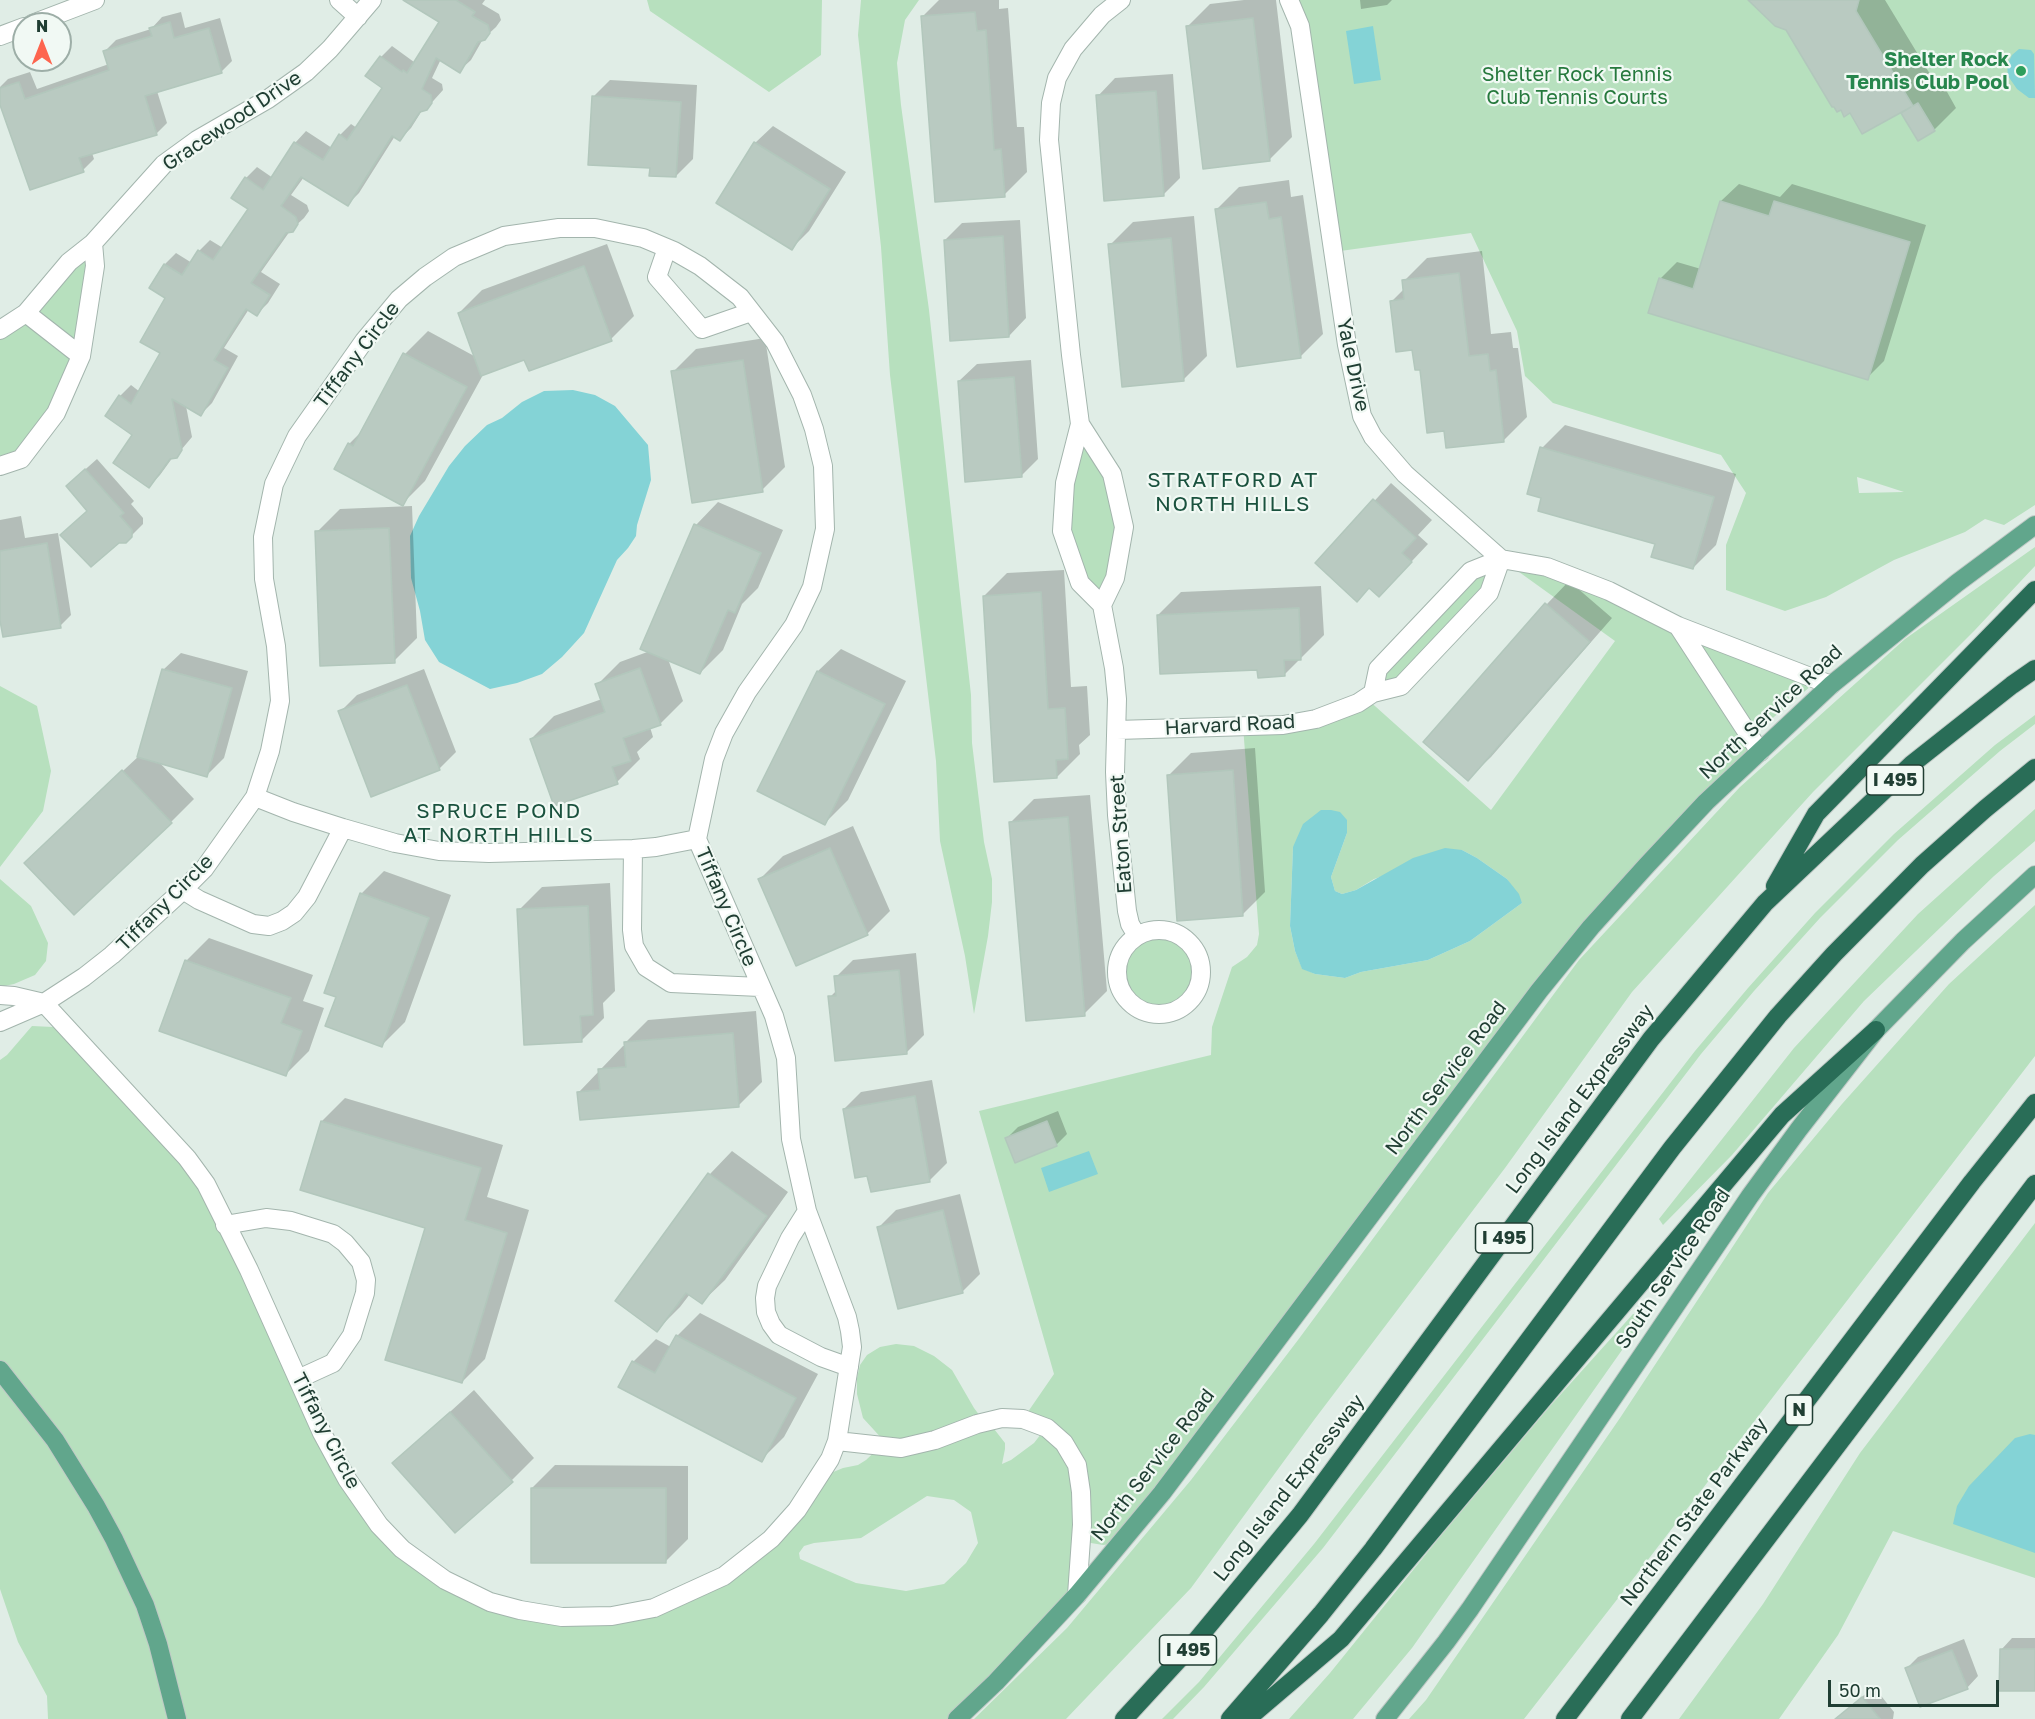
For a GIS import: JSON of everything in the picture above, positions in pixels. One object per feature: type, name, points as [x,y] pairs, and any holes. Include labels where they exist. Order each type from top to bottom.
[{"type":"highway","points":[[1765,903],[1816,814],[2035,590]]},
{"type":"highway","name":"Long Island Expressway","points":[[1124,1719],[1195,1642],[1300,1515],[1645,1048],[1765,903],[1912,764],[2035,669]]},
{"type":"highway","points":[[1230,1719],[1321,1614],[1373,1549],[1678,1140],[1771,1024],[1834,954],[1922,865],[1985,808],[2035,768]]},
{"type":"highway","points":[[1247,1719],[1341,1639],[1782,1115],[1876,1030]]},
{"type":"highway","name":"Northern State Parkway","points":[[1565,1719],[1972,1182],[2035,1103]]},
{"type":"highway","points":[[1630,1719],[2035,1184]]},
{"type":"main road","name":"North Service Road","points":[[957,1719],[996,1682],[1077,1595],[1162,1493],[1539,992],[1591,927],[1706,802],[1831,685],[1938,597],[2035,525]]},
{"type":"main road","name":"South Service Road","points":[[1385,1719],[1476,1600],[1762,1179],[1876,1030],[1963,941],[2035,875]]},
{"type":"main road","points":[[0,1370],[55,1440],[114,1539],[145,1605],[158,1644],[177,1719]]},
{"type":"street","points":[[64,12],[95,0]]},
{"type":"street","points":[[339,0],[358,17]]},
{"type":"street","name":"Gracewood Drive","points":[[0,330],[26,314],[69,262],[93,243],[164,164],[197,140],[268,99],[306,72],[330,49],[372,0]]},
{"type":"street","points":[[1117,730],[1116,682],[1102,605],[1080,583],[1062,531],[1065,483],[1080,424],[1048,140],[1051,103],[1057,78],[1073,49],[1102,15],[1121,0]]},
{"type":"street","name":"Yale Drive","points":[[1290,0],[1300,27],[1347,345],[1362,416],[1373,437],[1405,474],[1501,559]]},
{"type":"street","name":"Tiffany Circle","points":[[4,1022],[44,1003],[84,977],[112,955],[204,869],[255,797],[270,751],[280,701],[276,646],[264,579],[263,537],[274,484],[297,436],[364,341],[399,299],[424,276],[454,257],[504,236],[559,228],[595,228],[643,238],[700,266],[740,297],[775,342],[802,395],[824,466],[825,529],[812,588],[795,625],[747,692],[717,750],[697,839],[774,1016],[786,1058],[791,1139],[807,1211],[847,1317],[852,1347],[837,1441],[830,1460],[796,1510],[771,1539],[724,1576],[654,1608],[612,1616],[562,1617],[490,1602],[445,1580],[402,1549],[379,1525],[347,1479],[322,1433],[249,1270],[206,1184],[187,1158],[44,1003]]},
{"type":"street","points":[[0,466],[21,459],[56,412],[81,356],[95,266],[93,243]]},
{"type":"street","points":[[667,248],[657,277],[702,329],[751,312]]},
{"type":"street","points":[[26,314],[81,356]]},
{"type":"street","points":[[1080,424],[1112,474],[1124,526],[1116,578],[1102,605]]},
{"type":"street","points":[[1373,693],[1378,669],[1463,579],[1471,571],[1501,559],[1547,567],[1610,591],[1678,626],[1831,685]]},
{"type":"street","name":"Harvard Road","points":[[1117,730],[1283,725],[1316,719],[1358,703],[1373,693],[1401,686],[1489,593],[1501,559]]},
{"type":"street","points":[[1678,626],[1760,752]]},
{"type":"street","name":"Eaton Street","points":[[1117,730],[1117,815],[1127,911],[1130,924],[1137,936]]},
{"type":"street","points":[[255,797],[343,828],[395,843],[439,851],[489,853],[633,849],[697,839]]},
{"type":"street","points":[[183,890],[199,900],[253,924],[269,926],[282,921],[294,913],[307,897],[343,828]]},
{"type":"street","points":[[633,849],[632,930],[634,946],[646,968],[671,983],[760,987]]},
{"type":"street","points":[[1164,930],[1178,935],[1190,944],[1198,956],[1201,969],[1200,983],[1194,996],[1184,1006],[1172,1012],[1157,1014],[1143,1011],[1131,1003],[1122,992],[1117,977],[1117,966],[1124,949],[1137,936],[1150,931],[1164,930]]},
{"type":"street","points":[[0,995],[44,1003]]},
{"type":"street","points":[[807,1211],[790,1238],[767,1286],[766,1312],[779,1335],[821,1357],[849,1367]]},
{"type":"street","points":[[225,1226],[266,1218],[291,1221],[333,1234],[345,1243],[361,1262],[366,1280],[365,1293],[351,1335],[333,1363],[298,1379]]},
{"type":"street","points":[[837,1441],[901,1448],[935,1440],[977,1424],[1002,1418],[1023,1419],[1047,1428],[1065,1443],[1077,1465],[1082,1525],[1077,1595]]},
{"type":"green space","points":[[647,0],[822,0],[821,55],[769,92],[650,11]]},
{"type":"green space","points":[[861,0],[919,0],[905,20],[897,63],[929,310],[971,695],[972,743],[984,842],[992,879],[988,936],[974,1014],[965,956],[940,841],[936,761],[890,375],[881,247],[858,35]]},
{"type":"green space","name":"Shelter Rock Tennis Club Tennis Courts","points":[[1289,0],[2035,0],[2035,505],[2004,525],[1985,519],[1965,532],[1894,560],[1826,597],[1785,611],[1726,590],[1726,545],[1746,493],[1721,455],[1553,403],[1525,376],[1517,331],[1471,233],[1333,252]],"holes":[[[1857,477],[1904,492],[1859,493]]]},
{"type":"green space","points":[[93,243],[81,356],[21,459],[0,466],[0,330]]},
{"type":"green space","points":[[1080,424],[1112,474],[1124,527],[1102,605],[1062,531]]},
{"type":"green space","points":[[2035,547],[2035,566],[1974,631],[1813,792],[1632,992],[1505,1168],[1314,1420],[1191,1588],[1066,1719],[974,1719],[1067,1628],[1191,1480],[1298,1340],[1579,960],[1740,787],[1905,639]]},
{"type":"green space","points":[[1501,559],[1678,626],[1760,752],[1647,865],[1121,1543],[1103,1545],[1091,1543],[1081,1537],[1077,1595],[957,1719],[48,1719],[47,1696],[18,1642],[0,1589],[0,1060],[32,1026],[53,1027],[73,1036],[187,1158],[298,1379],[379,1525],[490,1602],[612,1616],[724,1576],[826,1475],[858,1465],[885,1442],[863,1418],[857,1394],[860,1365],[867,1355],[880,1347],[896,1344],[914,1346],[934,1356],[952,1370],[974,1408],[1005,1443],[1002,1464],[1034,1443],[1041,1434],[1023,1419],[1054,1374],[979,1111],[1211,1055],[1212,1027],[1232,967],[1247,957],[1257,945],[1259,934],[1243,726],[1283,725],[1366,698],[1491,810],[1615,641]],"holes":[[[1347,833],[1331,877],[1335,891],[1342,894],[1356,890],[1374,879],[1462,850],[1507,879],[1522,903],[1470,941],[1428,960],[1361,972],[1345,978],[1315,974],[1302,968],[1295,951],[1290,926],[1293,847]],[[927,1496],[954,1500],[971,1512],[978,1543],[966,1563],[944,1584],[906,1591],[856,1583],[800,1559],[799,1553],[804,1546],[861,1538]]]},
{"type":"green space","points":[[1501,559],[1489,593],[1401,686],[1373,693],[1378,669],[1471,571]]},
{"type":"green space","points":[[1693,640],[1811,686],[1756,732]]},
{"type":"green space","points":[[0,686],[37,706],[51,771],[43,811],[0,867]]},
{"type":"green space","points":[[2035,715],[2035,724],[2000,751],[1898,840],[1820,918],[1754,991],[1701,1054],[1323,1548],[1204,1687],[1173,1719],[1162,1719],[1199,1682],[1314,1544],[1695,1051],[1748,988],[1815,913],[1894,834],[1995,745]]},
{"type":"green space","points":[[2035,809],[2035,841],[1994,876],[1864,1001],[1732,1155],[1663,1225],[1659,1219],[1794,1048],[1918,914]]},
{"type":"green space","points":[[0,879],[31,906],[48,943],[46,961],[35,975],[0,987]]},
{"type":"green space","points":[[2035,905],[2035,1056],[1647,1561],[1524,1719],[1409,1719],[1426,1700],[1620,1418],[1768,1193],[1842,1104],[1949,984]]},
{"type":"green space","points":[[1159,930],[1182,937],[1194,949],[1201,972],[1194,995],[1182,1007],[1159,1014],[1136,1007],[1124,995],[1117,972],[1124,949],[1136,937]]},
{"type":"green space","points":[[2035,1223],[2035,1578],[1893,1531],[1838,1635],[1779,1719],[1679,1719],[1763,1604],[1860,1453]]},
{"type":"green space","points":[[1633,1314],[1646,1316],[1412,1648],[1353,1719],[1289,1719],[1330,1673],[1439,1538],[1552,1404]]},
{"type":"water","points":[[1373,26],[1381,80],[1354,84],[1346,31]]},
{"type":"water","name":"Shelter Rock Tennis Club Pool","points":[[2019,49],[2031,50],[2034,54],[2035,98],[2029,98],[2017,89],[2008,76],[2007,65],[2012,55]]},
{"type":"water","points":[[573,390],[595,395],[615,406],[648,445],[651,480],[637,525],[636,536],[617,560],[584,633],[562,657],[542,674],[490,689],[439,662],[425,640],[411,578],[410,536],[419,516],[449,466],[465,446],[487,425],[502,418],[522,402],[544,391]]},
{"type":"water","points":[[1321,810],[1340,812],[1347,820],[1347,833],[1331,877],[1335,891],[1342,894],[1356,890],[1413,858],[1445,848],[1462,850],[1507,879],[1519,894],[1522,903],[1470,941],[1428,960],[1361,972],[1345,978],[1315,974],[1302,969],[1295,951],[1290,926],[1293,847],[1303,824]]},
{"type":"water","points":[[1089,1151],[1098,1174],[1049,1192],[1041,1168]]},
{"type":"water","points":[[2035,1435],[2035,1553],[1953,1524],[1957,1506],[1969,1486],[2015,1438]]},
{"type":"building","points":[[403,0],[456,0],[475,12],[472,16],[488,25],[490,33],[485,40],[478,42],[460,73],[436,58],[422,89],[431,95],[432,103],[427,110],[420,112],[400,141],[392,136],[348,206],[301,177],[281,206],[296,217],[298,224],[293,232],[286,233],[251,283],[270,295],[257,316],[246,309],[214,360],[228,368],[201,416],[172,399],[182,450],[177,458],[170,459],[149,488],[113,463],[132,435],[105,416],[119,395],[131,404],[160,353],[140,342],[165,298],[149,288],[164,264],[182,275],[198,250],[213,260],[248,209],[231,198],[245,177],[263,190],[294,142],[323,160],[339,134],[347,140],[382,88],[365,76],[380,56],[402,72],[403,70],[407,73],[439,22]]},
{"type":"building","points":[[1748,0],[1859,0],[1856,11],[1913,106],[1918,103],[1935,131],[1918,141],[1901,113],[1911,107],[1862,134],[1850,113],[1844,117],[1841,110],[1837,112],[1832,107],[1786,30],[1775,26]]},
{"type":"building","points":[[975,12],[977,31],[986,30],[994,150],[1001,149],[1005,197],[935,202],[921,16]]},
{"type":"building","points":[[1253,18],[1270,161],[1203,169],[1186,26]]},
{"type":"building","points":[[170,22],[174,38],[209,28],[222,73],[145,96],[157,135],[79,158],[84,172],[30,190],[0,105],[0,88],[19,82],[25,99],[109,70],[103,51],[152,36],[149,28]]},
{"type":"building","points":[[1156,91],[1164,196],[1104,201],[1096,95]]},
{"type":"building","points":[[592,96],[681,102],[676,177],[649,176],[650,168],[588,165]]},
{"type":"building","points":[[754,142],[830,189],[792,250],[716,203]]},
{"type":"building","points":[[1720,201],[1769,216],[1774,201],[1910,242],[1868,380],[1648,313],[1659,278],[1693,289]]},
{"type":"building","points":[[1266,202],[1269,219],[1281,217],[1301,358],[1237,367],[1215,209]]},
{"type":"building","points":[[1003,236],[1009,337],[950,341],[944,240]]},
{"type":"building","points":[[1171,238],[1184,381],[1122,387],[1108,244]]},
{"type":"building","points":[[584,266],[612,341],[529,371],[524,360],[481,376],[458,313]]},
{"type":"building","points":[[1459,273],[1469,356],[1488,354],[1490,371],[1496,370],[1504,442],[1446,448],[1444,431],[1427,433],[1420,370],[1415,370],[1412,350],[1396,352],[1390,301],[1404,299],[1402,280]]},
{"type":"building","points":[[403,353],[467,387],[403,506],[334,469],[348,443],[353,446]]},
{"type":"building","points":[[743,360],[763,492],[692,503],[671,371]]},
{"type":"building","points":[[1014,377],[1022,477],[965,482],[958,381]]},
{"type":"building","points":[[1540,447],[1714,497],[1693,569],[1651,557],[1655,544],[1538,511],[1541,498],[1527,494]]},
{"type":"building","points":[[85,469],[124,513],[120,516],[132,530],[132,537],[126,543],[119,543],[91,567],[60,535],[87,511],[66,486]]},
{"type":"building","points":[[1373,499],[1416,538],[1402,553],[1412,562],[1379,597],[1369,588],[1357,602],[1315,563]]},
{"type":"building","points":[[694,524],[761,553],[735,613],[728,610],[700,674],[640,649]]},
{"type":"building","points":[[389,528],[395,663],[320,666],[315,531]]},
{"type":"building","points":[[47,543],[61,628],[3,637],[0,621],[0,551]]},
{"type":"building","points":[[1041,592],[1048,709],[1065,708],[1068,759],[1056,760],[1057,778],[994,782],[983,596]]},
{"type":"building","points":[[1545,603],[1590,642],[1468,781],[1423,742]]},
{"type":"building","points":[[1299,608],[1301,660],[1284,660],[1285,676],[1258,678],[1257,670],[1160,674],[1157,615]]},
{"type":"building","points":[[640,668],[661,725],[623,738],[631,761],[612,767],[618,784],[554,806],[530,739],[605,712],[595,684]]},
{"type":"building","points":[[162,669],[232,688],[207,777],[137,757]]},
{"type":"building","points":[[817,671],[885,704],[825,825],[757,791]]},
{"type":"building","points":[[407,685],[440,770],[371,797],[338,711]]},
{"type":"building","points":[[122,770],[172,823],[74,915],[24,863]]},
{"type":"building","points":[[1233,770],[1243,916],[1177,921],[1167,775]]},
{"type":"building","points":[[1068,817],[1085,1016],[1026,1021],[1009,822]]},
{"type":"building","points":[[830,848],[868,935],[796,966],[758,879]]},
{"type":"building","points":[[360,893],[429,918],[382,1047],[325,1026],[336,997],[324,993]]},
{"type":"building","points":[[588,906],[593,1015],[580,1016],[582,1042],[524,1045],[517,909]]},
{"type":"building","points":[[185,960],[291,998],[281,1023],[302,1031],[286,1076],[159,1031]]},
{"type":"building","points":[[899,970],[907,1054],[835,1061],[828,996],[836,996],[834,976]]},
{"type":"building","points":[[733,1033],[739,1107],[580,1120],[577,1092],[600,1090],[598,1069],[626,1067],[624,1042]]},
{"type":"building","points":[[915,1096],[930,1182],[871,1192],[867,1176],[855,1178],[843,1109]]},
{"type":"building","points":[[321,1121],[481,1168],[465,1220],[507,1233],[462,1383],[385,1360],[425,1228],[300,1190]]},
{"type":"building","points":[[1047,1121],[1057,1146],[1015,1163],[1005,1138]]},
{"type":"building","points":[[708,1173],[767,1216],[702,1304],[686,1293],[657,1332],[615,1301]]},
{"type":"building","points":[[943,1210],[963,1293],[898,1309],[877,1227]]},
{"type":"building","points":[[676,1335],[796,1398],[762,1462],[618,1387],[632,1361],[655,1373]]},
{"type":"building","points":[[450,1412],[513,1482],[455,1533],[392,1463]]},
{"type":"building","points":[[531,1488],[666,1488],[666,1563],[531,1563]]},
{"type":"building","points":[[2000,1649],[2035,1649],[2035,1691],[1999,1691]]},
{"type":"building","points":[[1952,1650],[1968,1689],[1920,1707],[1905,1668]]},
{"type":"building","points":[[1862,1697],[1880,1719],[1835,1719]]},
{"type":"place","name":"Shelter Rock Tennis Club Pool","points":[[2021,71]]},
{"type":"district","name":"STRATFORD AT NORTH HILLS","points":[[1233,492]]},
{"type":"district","name":"SPRUCE POND AT NORTH HILLS","points":[[499,823]]}]
